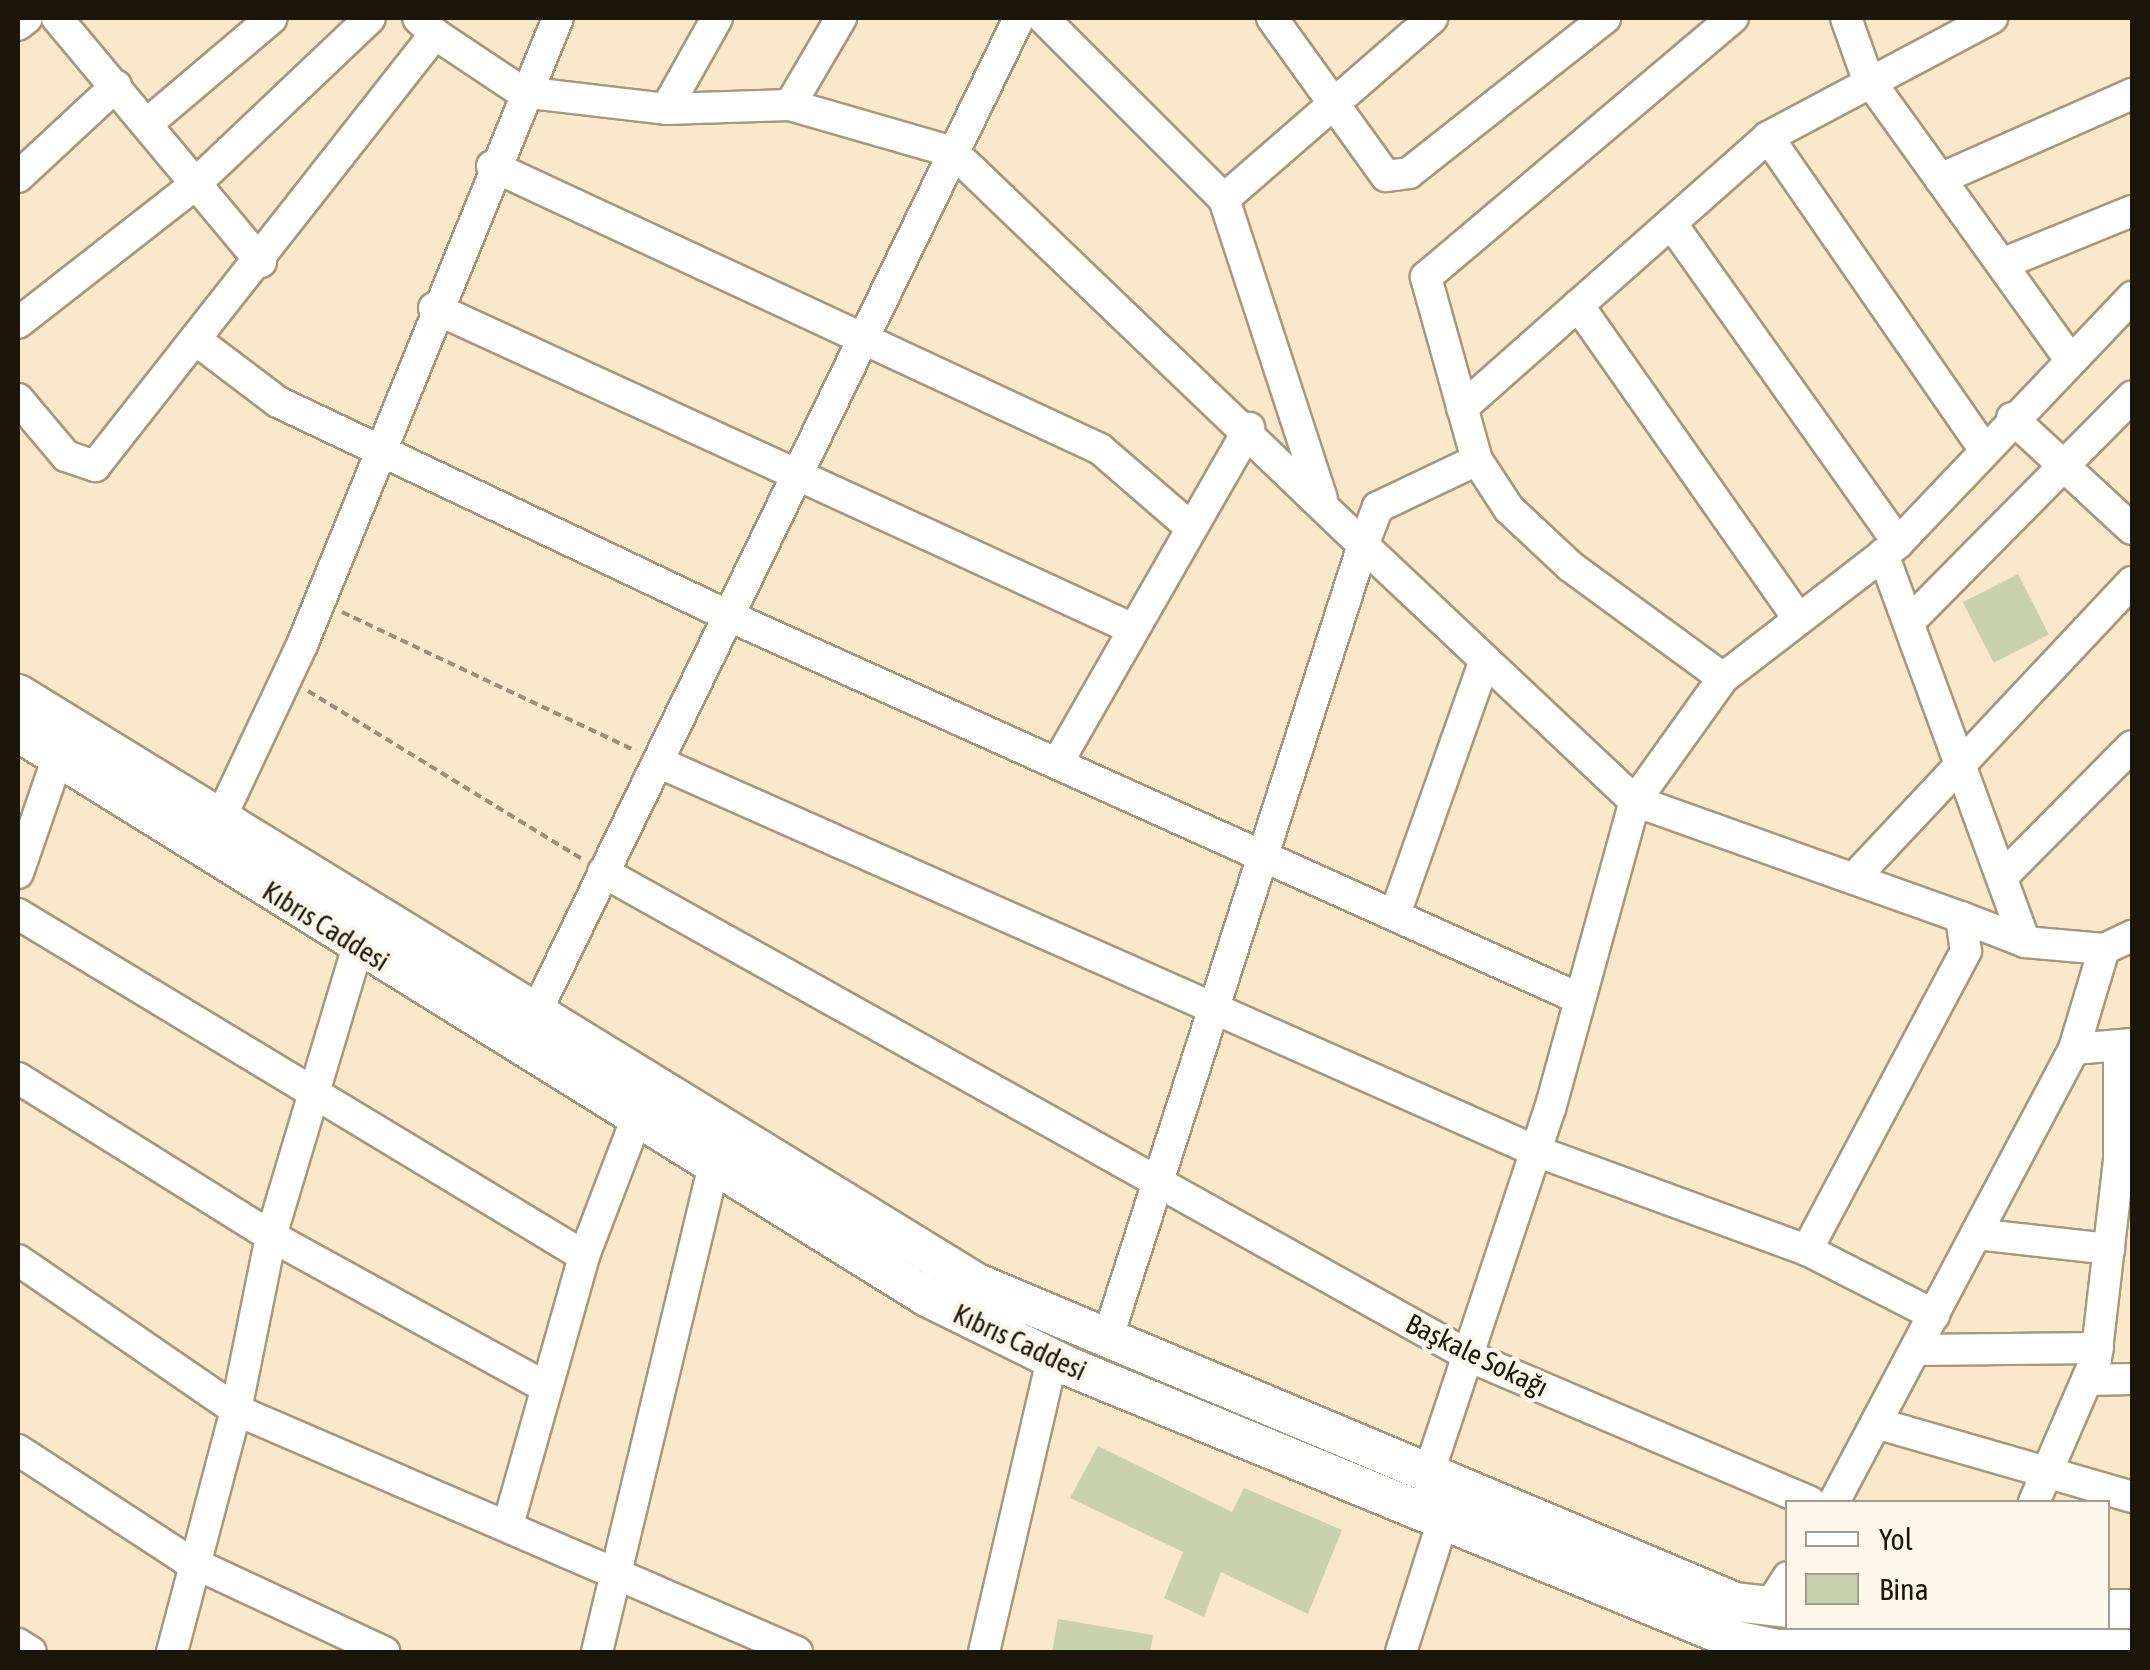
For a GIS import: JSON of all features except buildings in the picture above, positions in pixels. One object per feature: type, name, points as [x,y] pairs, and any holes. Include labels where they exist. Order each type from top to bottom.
[{"type":"main road","points":[[18,694],[953,1270],[1428,1474],[1781,1598]]},
{"type":"main road","name":"Kıbrıs Caddesi","points":[[18,732],[927,1297],[1052,1359],[1754,1645],[2132,1649]]},
{"type":"street","points":[[18,25],[27,18]]},
{"type":"street","points":[[57,18],[148,123],[192,186],[262,262]]},
{"type":"street","points":[[148,123],[272,18]]},
{"type":"street","points":[[18,323],[192,186],[370,18]]},
{"type":"street","points":[[220,817],[319,602],[522,92],[558,18]]},
{"type":"street","points":[[666,109],[717,18]]},
{"type":"street","points":[[790,105],[841,18]]},
{"type":"street","points":[[522,1046],[534,1009],[731,617],[1019,18]]},
{"type":"street","points":[[1043,18],[1224,200],[1325,506]]},
{"type":"street","points":[[1273,18],[1338,103],[1386,176],[1408,173],[1605,18]]},
{"type":"street","points":[[1224,200],[1432,18]]},
{"type":"street","points":[[1723,678],[1570,566],[1510,510],[1477,460],[1426,277],[1733,18]]},
{"type":"street","points":[[1846,18],[1867,77],[2070,359]]},
{"type":"street","points":[[1462,408],[1768,136],[1867,77],[1992,18]]},
{"type":"street","points":[[18,399],[66,456],[94,466],[262,262],[427,26],[522,92],[666,109],[790,105],[953,152],[1249,428],[1364,545],[1635,801],[2026,942],[2104,949],[2132,936]]},
{"type":"street","points":[[18,177],[116,86]]},
{"type":"street","points":[[1940,179],[2132,94]]},
{"type":"street","points":[[1768,136],[1983,446]]},
{"type":"street","points":[[492,166],[864,334],[1100,449],[1188,526]]},
{"type":"street","points":[[2002,264],[2132,211]]},
{"type":"street","points":[[1671,223],[1890,548],[2026,942]]},
{"type":"street","points":[[1401,1652],[1442,1520],[1428,1474],[1473,1358],[1635,801],[1723,678],[1890,548],[1983,446],[2132,297]]},
{"type":"street","points":[[1578,305],[1799,619]]},
{"type":"street","points":[[434,308],[1132,628]]},
{"type":"street","points":[[196,340],[278,402],[731,617],[1263,852],[1580,999]]},
{"type":"street","points":[[1912,619],[2132,397]]},
{"type":"street","points":[[2012,418],[2132,529]]},
{"type":"street","points":[[1058,762],[1188,526],[1249,428]]},
{"type":"street","points":[[1108,1337],[1378,507],[1477,460]]},
{"type":"street","points":[[1854,878],[1966,765],[2132,582]]},
{"type":"street","points":[[1395,914],[1485,660]]},
{"type":"street","points":[[2003,876],[2132,746]]},
{"type":"street","points":[[18,872],[58,757]]},
{"type":"street","points":[[658,762],[1536,1150],[1806,1250],[1934,1315]]},
{"type":"street","name":"Başkale Sokağı","points":[[603,872],[1473,1358],[1805,1500]]},
{"type":"street","points":[[18,914],[584,1256]]},
{"type":"street","points":[[1806,1250],[1966,950],[1960,917]]},
{"type":"street","points":[[172,1652],[236,1410],[271,1236],[358,946]]},
{"type":"street","points":[[1835,1500],[2074,1049],[2104,949]]},
{"type":"street","points":[[2040,1490],[2118,1306],[2109,1250],[2126,1158],[2126,1045],[2074,1049]]},
{"type":"street","points":[[18,1078],[271,1236],[546,1387]]},
{"type":"street","points":[[508,1525],[584,1256],[636,1117]]},
{"type":"street","points":[[597,1652],[621,1573],[713,1167]]},
{"type":"street","points":[[1976,1234],[2109,1250]]},
{"type":"street","points":[[18,1260],[236,1410],[797,1652]]},
{"type":"street","points":[[1915,1350],[2098,1348]]},
{"type":"street","points":[[984,1652],[1052,1359]]},
{"type":"street","points":[[2088,1380],[2132,1379]]},
{"type":"street","points":[[1876,1423],[2040,1490],[2132,1497]]},
{"type":"street","points":[[18,1450],[196,1564],[384,1652]]},
{"type":"street","points":[[18,1644],[31,1652]]},
{"type":"path","points":[[319,602],[658,762]]},
{"type":"path","points":[[286,678],[603,872]]}]
